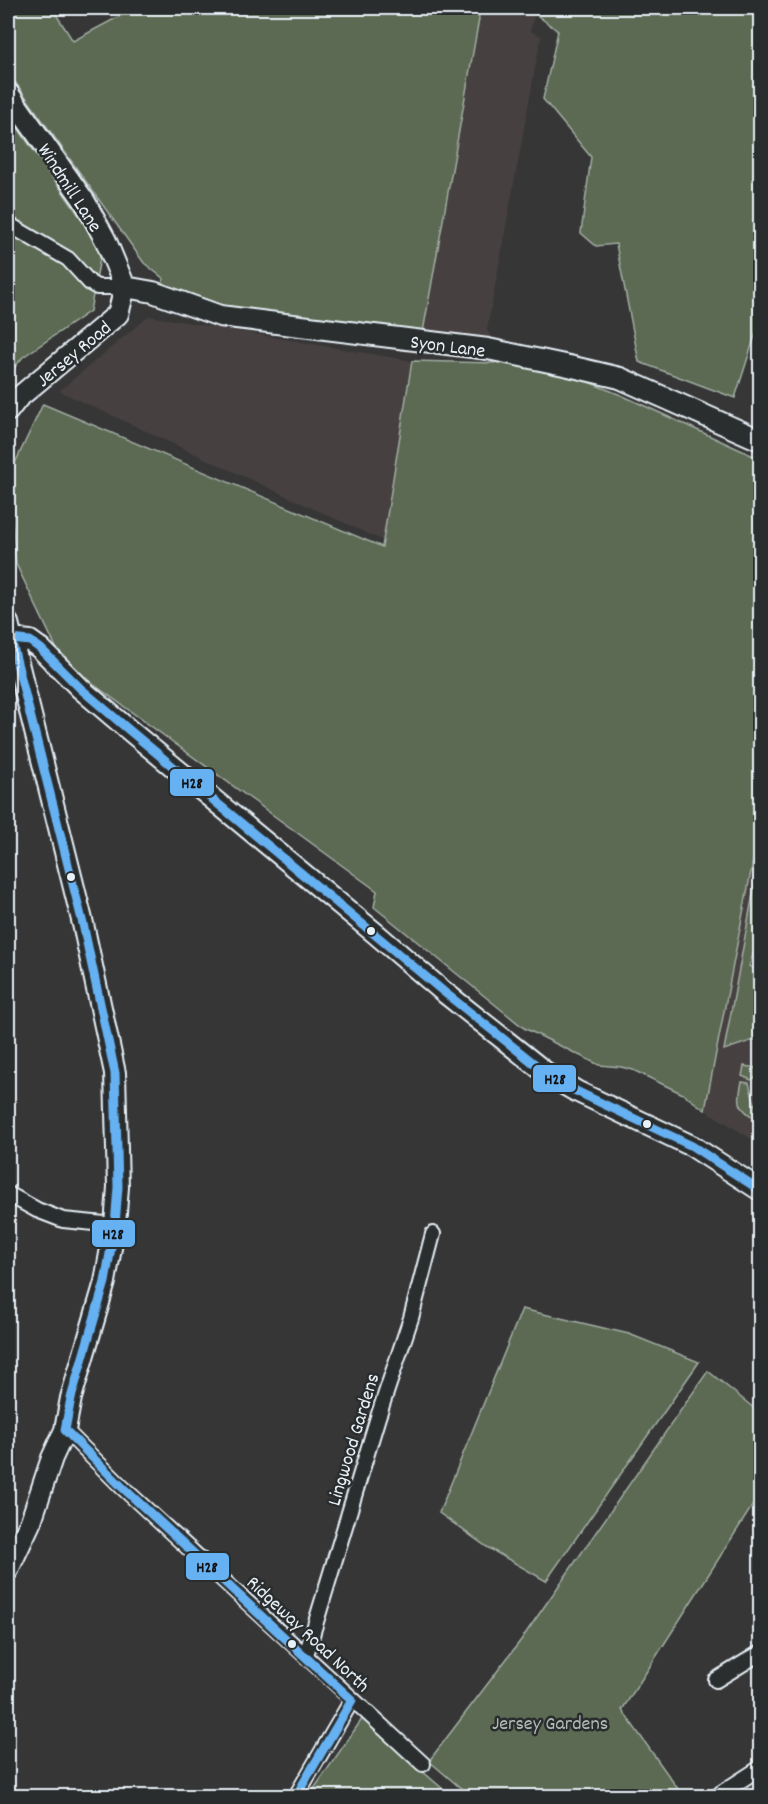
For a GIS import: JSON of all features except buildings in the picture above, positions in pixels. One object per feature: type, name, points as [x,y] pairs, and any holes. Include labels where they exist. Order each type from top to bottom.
[{"type":"street","name":"Windmill Lane","points":[[8,93],[85,202],[106,241],[125,287]]},
{"type":"street","points":[[8,224],[68,259],[90,283],[97,287],[125,287]]},
{"type":"street","name":"Syon Lane","points":[[125,287],[153,292],[219,316],[488,349],[620,378],[760,440]]},
{"type":"street","name":"Jersey Road","points":[[8,411],[18,398],[118,314],[125,287]]},
{"type":"street","points":[[9,631],[41,649],[81,689],[129,730],[444,992],[550,1076],[576,1091],[692,1146],[760,1190]]},
{"type":"street","points":[[8,1570],[31,1521],[52,1458],[65,1430],[71,1398],[105,1282],[115,1225],[118,1188],[115,1072],[78,902],[9,631]]},
{"type":"street","points":[[8,1194],[37,1210],[63,1220],[115,1225]]},
{"type":"street","name":"Lingwood Gardens","points":[[306,1655],[378,1417],[411,1318],[433,1234]]},
{"type":"street","name":"Ridgeway Road North","points":[[65,1430],[122,1487],[423,1764]]},
{"type":"street","points":[[716,1680],[760,1653]]},
{"type":"street","points":[[296,1797],[352,1700]]},
{"type":"street","points":[[718,1797],[760,1768]]},
{"type":"shaded area","points":[[482,8],[536,8],[530,31],[541,36],[487,330],[492,338],[423,332]]},
{"type":"shaded area","points":[[149,316],[412,361],[384,541],[59,391]]},
{"type":"shaded area","points":[[760,825],[760,1144],[705,1110]]},
{"type":"green space","points":[[8,8],[52,8],[73,41],[135,8],[478,8],[479,19],[423,332],[235,310],[196,301],[162,284],[164,279],[144,263],[8,72]]},
{"type":"green space","points":[[536,8],[760,8],[760,320],[735,398],[639,362],[616,244],[596,246],[581,233],[591,157],[543,99],[558,31],[534,13]]},
{"type":"green space","points":[[8,114],[102,248],[90,311],[23,357],[8,375]]},
{"type":"green space","points":[[495,359],[573,376],[621,395],[760,459],[760,825],[705,1110],[683,1094],[633,1070],[599,1065],[524,1028],[374,907],[377,891],[63,662],[16,564],[8,478],[43,404],[382,547],[412,361],[494,363]]},
{"type":"green space","points":[[760,856],[760,935],[749,966],[760,971],[760,1038],[724,1050]]},
{"type":"green space","points":[[744,1066],[756,1068],[758,1076],[751,1080],[742,1076]]},
{"type":"green space","points":[[742,1082],[749,1083],[760,1122],[741,1106],[739,1097]]},
{"type":"green space","points":[[522,1309],[629,1334],[699,1362],[546,1581],[487,1547],[439,1513]]},
{"type":"green space","name":"Jersey Gardens","points":[[708,1371],[760,1413],[760,1494],[622,1710],[683,1796],[470,1796],[429,1761],[521,1640]]},
{"type":"green space","points":[[362,1719],[451,1796],[309,1796]]},
{"type":"transit line","name":"H28","points":[[11,639],[30,641],[41,649],[81,689],[129,730],[444,992],[550,1076],[576,1091],[692,1146],[760,1190]]},
{"type":"transit line","name":"H28","points":[[11,639],[83,924],[115,1073],[118,1187],[115,1225],[105,1282],[71,1398],[65,1430]]},
{"type":"transit line","name":"H28","points":[[65,1430],[122,1487],[352,1700]]},
{"type":"transit line","name":"H28","points":[[296,1796],[352,1700]]}]
